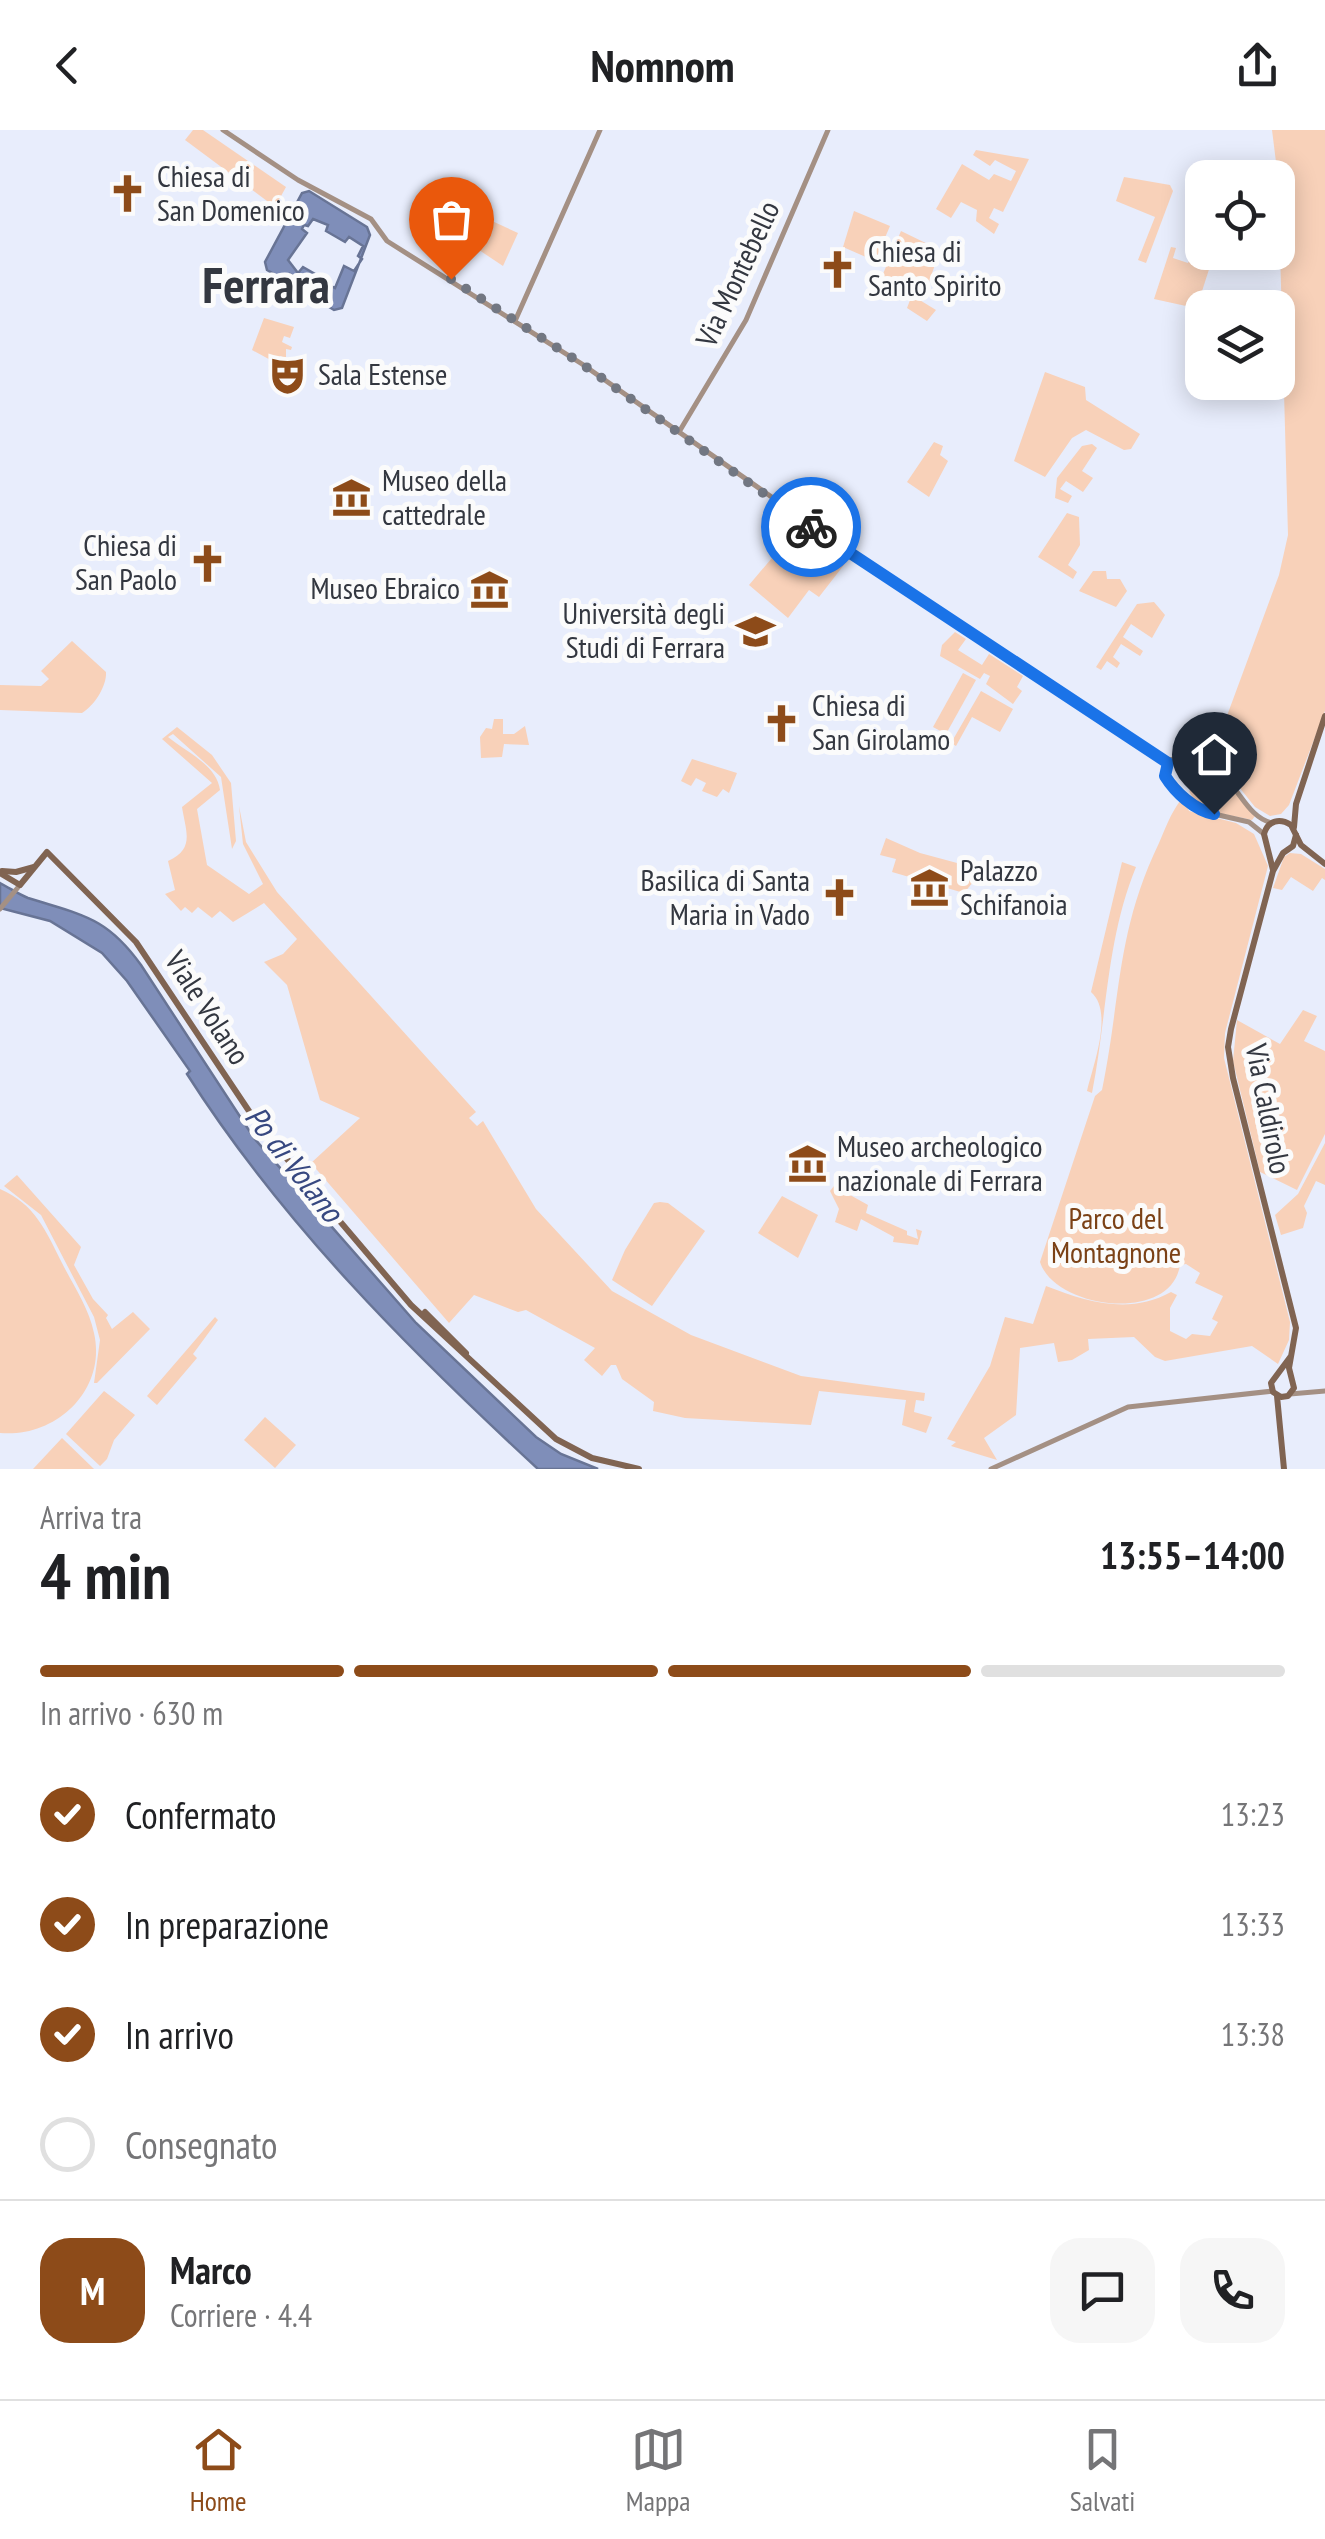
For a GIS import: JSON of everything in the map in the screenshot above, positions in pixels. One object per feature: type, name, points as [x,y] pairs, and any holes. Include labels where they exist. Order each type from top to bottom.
[{"type":"main road","name":"Via Caldirolo","points":[[1281,1413],[1293,1379],[1291,1356],[1296,1328],[1232,1078],[1228,1046],[1273,872],[1295,832],[1294,811],[1325,716]]},
{"type":"main road","points":[[1264,834],[1272,822],[1282,821],[1294,811]]},
{"type":"main road","points":[[1282,821],[1325,864]]},
{"type":"main road","name":"Via Caldirolo","points":[[1264,834],[1273,872]]},
{"type":"main road","points":[[1269,849],[1300,851],[1325,864]]},
{"type":"main road","name":"Viale Volano","points":[[35,866],[47,852],[136,942],[250,1114],[398,1288],[491,1382],[563,1444],[592,1458],[639,1469]]},
{"type":"main road","points":[[0,872],[18,872],[35,866]]},
{"type":"main road","points":[[0,872],[17,888],[35,866]]},
{"type":"main road","points":[[1284,1469],[1281,1413],[1274,1392],[1276,1376],[1291,1356]]},
{"type":"main road","points":[[1276,1376],[1293,1379]]},
{"type":"main road","points":[[1274,1392],[1288,1395]]},
{"type":"street","points":[[223,130],[298,180],[371,219],[378,234],[679,432],[926,606],[1168,763]]},
{"type":"street","points":[[515,321],[600,130]]},
{"type":"street","name":"Via Montebello","points":[[679,432],[746,320],[828,130]]},
{"type":"street","points":[[1168,763],[1182,755],[1199,761],[1226,778],[1258,818],[1272,822]]},
{"type":"street","points":[[1168,763],[1166,778],[1196,807],[1249,822],[1264,834]]},
{"type":"street","points":[[0,909],[17,888]]},
{"type":"street","points":[[1250,1393],[1276,1376]]},
{"type":"street","points":[[1293,1379],[1322,1392]]},
{"type":"street","points":[[991,1469],[1128,1407],[1274,1392]]},
{"type":"street","points":[[1288,1395],[1322,1392]]},
{"type":"green space","points":[[193,130],[203,130],[286,187],[275,207],[185,140]]},
{"type":"green space","points":[[1272,130],[1325,130],[1325,711],[1289,805],[1281,814],[1270,816],[1255,807],[1227,772],[1211,759],[1279,575],[1288,535],[1284,400],[1295,400],[1295,290],[1281,290],[1281,270],[1295,270],[1295,160],[1276,160]]},
{"type":"green space","points":[[976,150],[1029,159],[1003,212],[994,208],[989,218],[999,224],[994,234],[976,221],[977,210],[961,202],[951,218],[936,209],[962,164],[989,180],[994,174],[1011,181],[1016,171],[995,160],[990,166],[973,155]]},
{"type":"green space","points":[[1124,177],[1170,185],[1173,191],[1146,263],[1138,260],[1155,217],[1116,201]]},
{"type":"green space","points":[[854,211],[890,226],[875,261],[843,247]]},
{"type":"green space","points":[[492,221],[518,233],[503,266],[479,250]]},
{"type":"green space","points":[[901,231],[940,250],[927,288],[921,286],[918,299],[936,310],[927,321],[907,308],[912,295],[880,281]]},
{"type":"green space","points":[[1171,247],[1176,248],[1173,258],[1185,262],[1185,270],[1209,270],[1202,290],[1185,290],[1185,306],[1154,299]]},
{"type":"green space","points":[[264,318],[294,327],[290,338],[284,336],[282,342],[291,350],[286,349],[286,358],[280,356],[276,363],[252,350]]},
{"type":"green space","points":[[1045,372],[1085,387],[1086,400],[1140,434],[1131,449],[1124,450],[1086,430],[1072,438],[1045,477],[1014,461]]},
{"type":"green space","points":[[934,442],[943,446],[940,455],[948,461],[929,497],[907,482]]},
{"type":"green space","points":[[1092,444],[1097,448],[1082,471],[1093,478],[1083,492],[1066,481],[1060,489],[1072,496],[1068,503],[1055,498],[1057,478],[1082,446]]},
{"type":"green space","points":[[1067,513],[1079,517],[1080,545],[1068,565],[1077,572],[1073,579],[1038,557]]},
{"type":"green space","points":[[799,526],[847,561],[819,597],[809,590],[788,618],[749,585]]},
{"type":"green space","points":[[1093,571],[1106,571],[1107,579],[1120,579],[1127,591],[1116,607],[1079,591]]},
{"type":"green space","points":[[1154,602],[1165,615],[1152,638],[1131,624],[1123,637],[1143,651],[1140,656],[1121,644],[1113,657],[1120,663],[1117,668],[1107,661],[1101,670],[1096,667],[1137,604]]},
{"type":"green space","points":[[955,632],[966,639],[958,650],[982,665],[989,654],[1023,676],[1017,687],[1022,691],[1013,704],[986,684],[990,676],[984,673],[980,679],[940,656],[942,645]]},
{"type":"green space","points":[[72,641],[106,672],[102,689],[91,706],[82,713],[0,710],[0,685],[41,686],[49,679],[41,671]]},
{"type":"green space","points":[[963,673],[976,680],[946,734],[933,727]]},
{"type":"green space","points":[[981,691],[1013,709],[1000,732],[972,717],[956,746],[951,743]]},
{"type":"green space","points":[[494,719],[503,719],[503,734],[514,734],[525,726],[529,745],[504,744],[502,757],[481,758],[480,737],[486,728],[492,729]]},
{"type":"green space","points":[[177,727],[212,755],[231,783],[236,841],[232,849],[221,777],[173,734],[168,737],[207,766],[218,781],[220,790],[197,809],[207,865],[249,894],[263,884],[243,844],[239,806],[246,842],[277,892],[476,1112],[469,1118],[477,1126],[483,1121],[536,1209],[612,1291],[691,1335],[801,1376],[925,1393],[924,1401],[916,1400],[914,1412],[932,1417],[926,1433],[902,1425],[906,1400],[819,1391],[811,1425],[685,1418],[653,1411],[654,1402],[622,1379],[616,1365],[611,1365],[602,1376],[584,1360],[595,1348],[526,1310],[518,1312],[474,1295],[449,1323],[311,1163],[360,1118],[320,1100],[287,985],[264,962],[283,954],[297,939],[264,903],[233,922],[220,911],[212,918],[198,907],[192,913],[185,907],[181,911],[165,894],[175,890],[168,861],[182,851],[187,839],[182,807],[212,783],[162,739]]},
{"type":"green space","points":[[692,759],[737,773],[729,793],[723,789],[717,797],[702,791],[706,783],[696,778],[691,786],[681,781]]},
{"type":"green space","points":[[1199,766],[1226,781],[1255,816],[1252,820],[1216,812],[1194,799],[1189,791],[1210,785],[1205,782],[1207,778],[1196,773]]},
{"type":"green space","name":"Parco del Montagnone","points":[[1180,801],[1185,802],[1189,811],[1236,823],[1254,834],[1268,866],[1225,1033],[1224,1058],[1290,1322],[1289,1340],[1278,1364],[1252,1346],[1165,1361],[1134,1337],[1088,1339],[1089,1350],[1072,1360],[1058,1362],[1054,1343],[1020,1348],[1016,1415],[984,1438],[997,1460],[951,1446],[956,1442],[947,1439],[990,1366],[1005,1317],[1033,1324],[1046,1286],[1108,1304],[1140,1303],[1171,1292],[1177,1295],[1170,1308],[1170,1331],[1186,1339],[1192,1334],[1210,1336],[1218,1322],[1212,1319],[1223,1296],[1195,1283],[1200,1273],[1186,1264],[1180,1265],[1172,1284],[1156,1296],[1112,1303],[1067,1291],[1050,1278],[1040,1262],[1095,1096],[1102,1090],[1135,906],[1145,875]]},
{"type":"green space","points":[[886,838],[920,853],[983,870],[964,893],[892,872],[896,859],[880,855]]},
{"type":"green space","points":[[1301,854],[1325,869],[1325,880],[1322,878],[1313,891],[1291,877],[1282,890],[1273,888],[1284,857]]},
{"type":"green space","points":[[1122,862],[1136,867],[1113,951],[1092,1093],[1087,1091],[1097,1054],[1101,1012],[1091,992]]},
{"type":"green space","points":[[1303,1010],[1317,1016],[1304,1041],[1325,1051],[1325,1134],[1297,1190],[1260,1172],[1233,1061],[1237,1020],[1280,1044]]},
{"type":"green space","points":[[1325,1143],[1325,1185],[1316,1181],[1304,1206],[1307,1213],[1303,1228],[1281,1235],[1275,1215],[1298,1194]]},
{"type":"green space","points":[[17,1175],[81,1247],[74,1265],[93,1299],[108,1315],[112,1329],[133,1312],[150,1329],[97,1383],[100,1340],[94,1317],[41,1215],[4,1186]]},
{"type":"green space","points":[[834,1186],[868,1205],[866,1213],[907,1231],[907,1235],[918,1239],[916,1229],[922,1231],[918,1245],[893,1242],[894,1237],[861,1219],[857,1231],[835,1222],[839,1209],[830,1191]]},
{"type":"green space","points":[[0,1189],[22,1202],[45,1229],[88,1315],[96,1354],[85,1391],[58,1419],[40,1428],[0,1433]]},
{"type":"green space","points":[[782,1196],[818,1215],[798,1258],[758,1233]]},
{"type":"green space","points":[[654,1203],[668,1203],[705,1231],[652,1306],[612,1280],[625,1250]]},
{"type":"green space","points":[[215,1317],[218,1320],[193,1354],[197,1358],[157,1405],[147,1396]]},
{"type":"green space","points":[[104,1391],[135,1415],[114,1440],[100,1466],[66,1434]]},
{"type":"green space","points":[[265,1417],[296,1445],[275,1468],[244,1440]]},
{"type":"green space","points":[[62,1438],[94,1469],[33,1469]]},
{"type":"water","points":[[309,191],[367,227],[370,235],[361,258],[358,256],[363,246],[349,237],[345,242],[326,231],[328,225],[313,219],[308,226],[304,225],[302,229],[307,233],[288,260],[298,273],[303,267],[322,278],[314,293],[320,296],[327,284],[335,288],[344,266],[354,271],[359,263],[342,308],[334,310],[291,284],[296,278],[290,274],[286,281],[267,270],[265,262],[302,193]]},
{"type":"water","name":"Po di Volano","points":[[0,883],[28,898],[78,914],[116,936],[141,965],[254,1138],[416,1323],[536,1437],[561,1454],[598,1469],[538,1469],[442,1378],[350,1283],[264,1182],[224,1129],[187,1074],[190,1071],[127,981],[102,953],[50,921],[0,908]]},
{"type":"way so far","points":[[451,279],[582,364],[811,527]]},
{"type":"place","name":"Chiesa di San Domenico","points":[[127,194]]},
{"type":"place","name":"Chiesa di Santo Spirito","points":[[838,269]]},
{"type":"place","name":"Sala Estense","points":[[288,375]]},
{"type":"place","name":"Museo della cattedrale","points":[[352,498]]},
{"type":"place","name":"Chiesa di San Paolo","points":[[207,563]]},
{"type":"place","name":"Museo Ebraico","points":[[490,589]]},
{"type":"place","name":"Università degli Studi di Ferrara","points":[[755,631]]},
{"type":"place","name":"Chiesa di San Girolamo","points":[[782,723]]},
{"type":"place","name":"Palazzo Schifanoia","points":[[930,888]]},
{"type":"place","name":"Basilica di Santa Maria in Vado","points":[[840,898]]},
{"type":"place","name":"Museo archeologico nazionale di Ferrara","points":[[807,1164]]},
{"type":"district","name":"Ferrara","points":[[266,285]]},
{"type":"route","points":[[811,527],[1168,763],[1165,776],[1170,784],[1196,807],[1214,814]]}]
